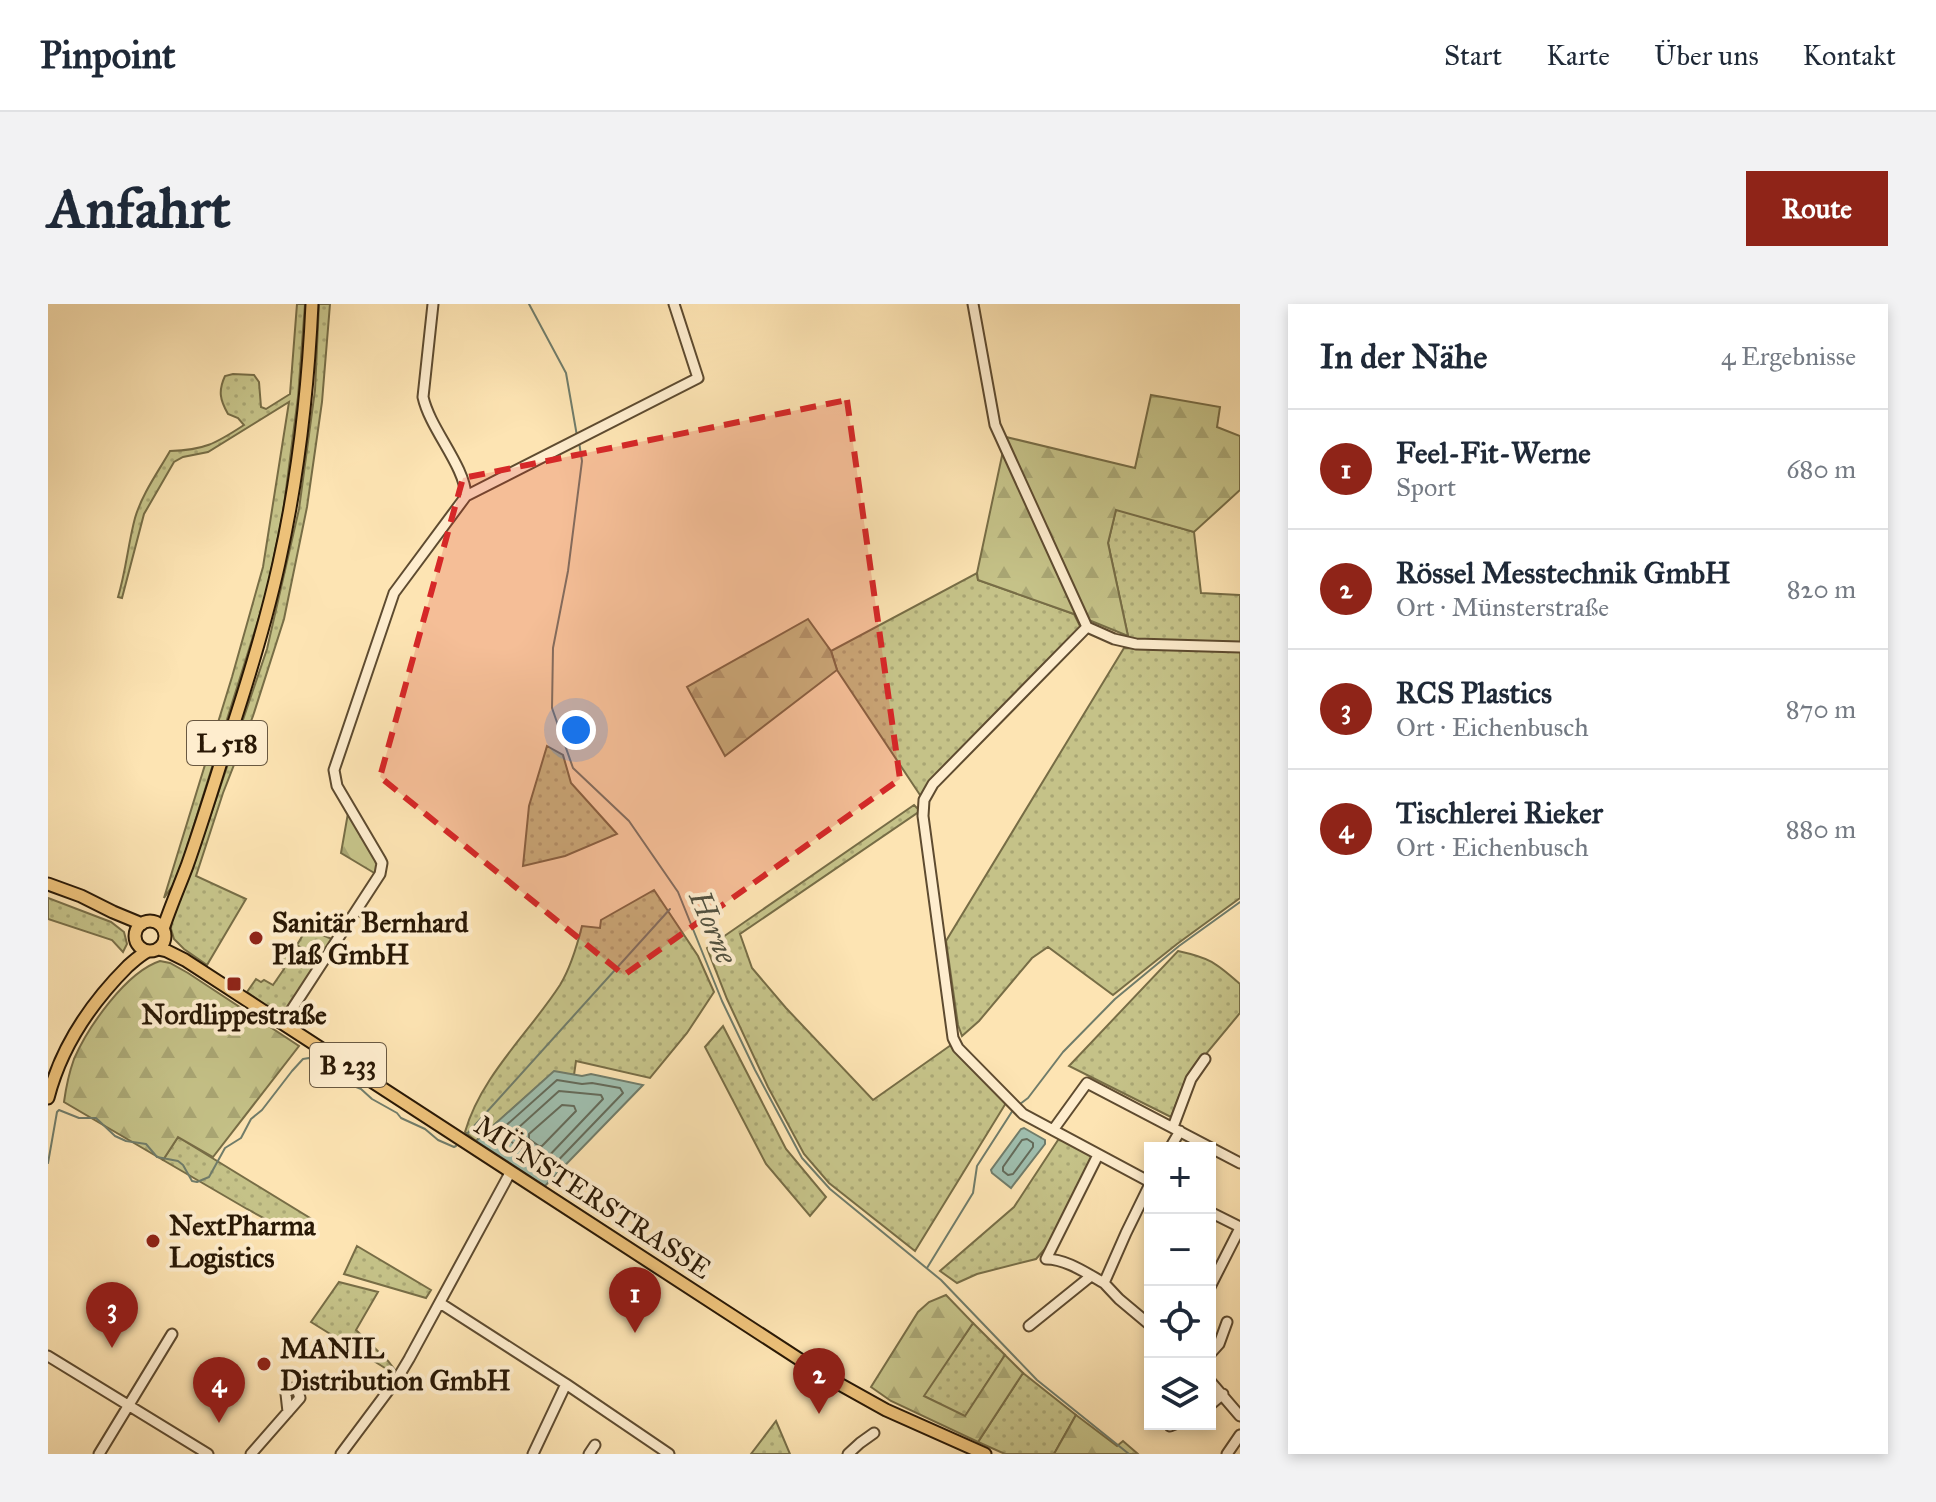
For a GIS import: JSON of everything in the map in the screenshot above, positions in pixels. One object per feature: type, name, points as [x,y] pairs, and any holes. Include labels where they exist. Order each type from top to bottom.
[{"type":"main road","name":"L 518","points":[[150,936],[179,887],[237,713],[279,564],[301,434],[312,304]]},
{"type":"main road","name":"MÜNSTERSTRASSE","points":[[48,884],[113,912],[825,1376],[886,1410],[985,1454]]},
{"type":"main road","points":[[48,1098],[57,1068],[71,1039],[90,1009],[150,936]]},
{"type":"street","points":[[433,304],[423,397],[461,478],[466,496]]},
{"type":"street","points":[[283,1023],[380,874],[382,863],[337,786],[334,770],[394,593],[466,496],[698,378],[674,304]]},
{"type":"street","points":[[973,304],[995,425],[1087,627],[1125,643],[1240,647]]},
{"type":"street","points":[[1087,627],[933,784],[923,806],[953,1038],[958,1048],[1023,1114],[1144,1180]]},
{"type":"street","points":[[1172,1142],[1191,1079],[1205,1059]]},
{"type":"street","points":[[1053,1130],[1087,1083],[1240,1163]]},
{"type":"street","points":[[1098,1155],[1046,1259],[1065,1263],[1104,1283],[1144,1320]]},
{"type":"street","points":[[341,1454],[397,1379],[510,1173]]},
{"type":"street","points":[[1104,1283],[1144,1196]]},
{"type":"street","points":[[1211,1286],[1240,1228],[1214,1214]]},
{"type":"street","points":[[1029,1326],[1091,1276]]},
{"type":"street","points":[[440,1303],[669,1454]]},
{"type":"street","points":[[1216,1347],[1227,1322]]},
{"type":"street","points":[[99,1454],[172,1334]]},
{"type":"street","points":[[48,1356],[208,1454]]},
{"type":"street","points":[[534,1454],[566,1384]]},
{"type":"street","points":[[1216,1387],[1240,1416]]},
{"type":"street","points":[[1216,1400],[1223,1394]]},
{"type":"street","points":[[251,1454],[288,1412]]},
{"type":"street","points":[[848,1454],[874,1433]]},
{"type":"street","points":[[1227,1454],[1240,1435]]},
{"type":"highlighted area","points":[[847,400],[900,779],[624,975],[380,777],[463,478]]},
{"type":"green space","points":[[297,304],[305,304],[298,397],[283,513],[266,595],[182,863],[164,898],[263,567],[289,402],[208,452],[174,462],[144,514],[122,598],[118,597],[135,518],[170,451],[209,445],[244,425],[228,414],[223,404],[221,386],[225,376],[254,375],[259,382],[261,407],[266,409],[290,394]]},
{"type":"green space","points":[[319,304],[330,304],[322,402],[307,507],[284,619],[196,876],[246,899],[207,965],[174,939],[172,919],[192,870],[267,649],[299,509],[315,390]]},
{"type":"green space","points":[[1151,395],[1220,407],[1217,427],[1240,436],[1240,490],[1194,532],[1116,510],[1108,543],[1128,636],[978,580],[1006,437],[1135,468]]},
{"type":"green space","points":[[1116,509],[1194,532],[1201,593],[1240,595],[1240,642],[1134,640],[1128,636],[1108,543]]},
{"type":"green space","points":[[977,573],[978,580],[1074,614],[1081,628],[922,798],[837,670],[831,651]]},
{"type":"green space","points":[[808,619],[831,651],[837,670],[725,756],[687,687]]},
{"type":"green space","points":[[1124,648],[1240,650],[1240,898],[1113,995],[1048,947],[1032,958],[979,1021],[962,1036],[946,941]]},
{"type":"green space","points":[[547,746],[563,755],[571,783],[617,834],[565,856],[523,866],[529,806]]},
{"type":"green space","points":[[914,805],[920,811],[740,934],[752,968],[873,1100],[951,1045],[1006,1103],[915,1251],[829,1183],[804,1154],[768,1087],[707,948]]},
{"type":"green space","points":[[348,813],[378,864],[376,874],[341,853]]},
{"type":"green space","points":[[654,890],[698,956],[714,992],[687,1033],[650,1078],[576,1061],[574,1075],[554,1072],[476,1141],[465,1132],[472,1112],[494,1074],[560,985],[576,949],[582,926],[600,928],[601,920]]},
{"type":"green space","points":[[48,898],[111,922],[124,932],[127,944],[123,952],[112,940],[48,919]]},
{"type":"green space","points":[[307,928],[334,940],[322,958],[297,945]]},
{"type":"green space","points":[[293,950],[313,964],[314,969],[286,1012],[279,1015],[247,992],[256,979],[273,985],[284,969],[273,961],[278,954],[287,956]]},
{"type":"green space","points":[[1178,951],[1212,962],[1240,984],[1240,1013],[1186,1078],[1171,1117],[1069,1066]]},
{"type":"green space","points":[[160,961],[188,973],[299,1046],[213,1157],[178,1137],[163,1160],[64,1102],[74,1059],[98,1017],[134,976]]},
{"type":"green space","points":[[723,1026],[786,1149],[826,1197],[810,1216],[766,1164],[705,1047]]},
{"type":"green space","points":[[178,1137],[310,1218],[295,1235],[163,1160]]},
{"type":"green space","points":[[1060,1137],[1097,1157],[1051,1242],[1036,1259],[977,1274],[957,1283],[940,1271],[1014,1207]]},
{"type":"green space","points":[[357,1246],[431,1290],[426,1298],[344,1274]]},
{"type":"green space","points":[[339,1282],[378,1292],[356,1330],[388,1361],[395,1370],[393,1373],[311,1322]]},
{"type":"green space","points":[[946,1295],[973,1323],[924,1396],[965,1416],[1005,1355],[1023,1373],[978,1442],[891,1401],[871,1387],[918,1312],[929,1302]]},
{"type":"green space","points":[[973,1323],[1005,1355],[965,1417],[923,1396]]},
{"type":"green space","points":[[1023,1373],[1076,1415],[1054,1454],[1005,1454],[978,1442]]},
{"type":"green space","points":[[1076,1415],[1117,1446],[1123,1441],[1138,1454],[1054,1454]]},
{"type":"green space","points":[[776,1421],[790,1454],[751,1454]]},
{"type":"water","points":[[554,1071],[582,1076],[591,1074],[643,1085],[545,1186],[476,1141]]},
{"type":"water","points":[[1024,1128],[1045,1140],[1045,1144],[1011,1188],[991,1170]]},
{"type":"waterway","name":"Horne","points":[[529,304],[566,373],[577,436]]},
{"type":"waterway","name":"Horne","points":[[579,442],[582,461],[568,571],[553,648],[552,708],[573,768],[629,821],[678,892],[722,1001],[802,1158],[830,1189],[941,1280],[1037,1380],[1129,1454]]},
{"type":"waterway","points":[[1020,1104],[1063,1052],[1115,999],[1179,946],[1240,902]]},
{"type":"waterway","points":[[466,1135],[670,909]]},
{"type":"waterway","points":[[48,1163],[59,1110],[79,1118],[96,1118],[115,1136],[146,1144],[157,1157],[178,1161],[192,1181],[197,1182],[209,1177],[225,1148],[241,1138],[251,1119],[262,1110],[303,1059],[309,1058],[361,1089],[401,1118],[425,1129],[438,1140],[456,1146]]},
{"type":"waterway","points":[[927,1268],[973,1193],[977,1166],[1013,1110]]},
{"type":"place","name":"Sanitär Bernhard Plaß GmbH","points":[[256,938]]},
{"type":"place","name":"Nordlippestraße","points":[[234,984]]},
{"type":"place","name":"NextPharma Logistics","points":[[153,1241]]},
{"type":"place","name":"Feel-Fit-Werne","points":[[635,1333]]},
{"type":"place","name":"RCS Plastics","points":[[112,1348]]},
{"type":"place","name":"MANIL Distribution GmbH","points":[[264,1364]]},
{"type":"place","name":"Rössel Messtechnik GmbH","points":[[819,1414]]},
{"type":"place","name":"Tischlerei Rieker","points":[[219,1423]]}]
